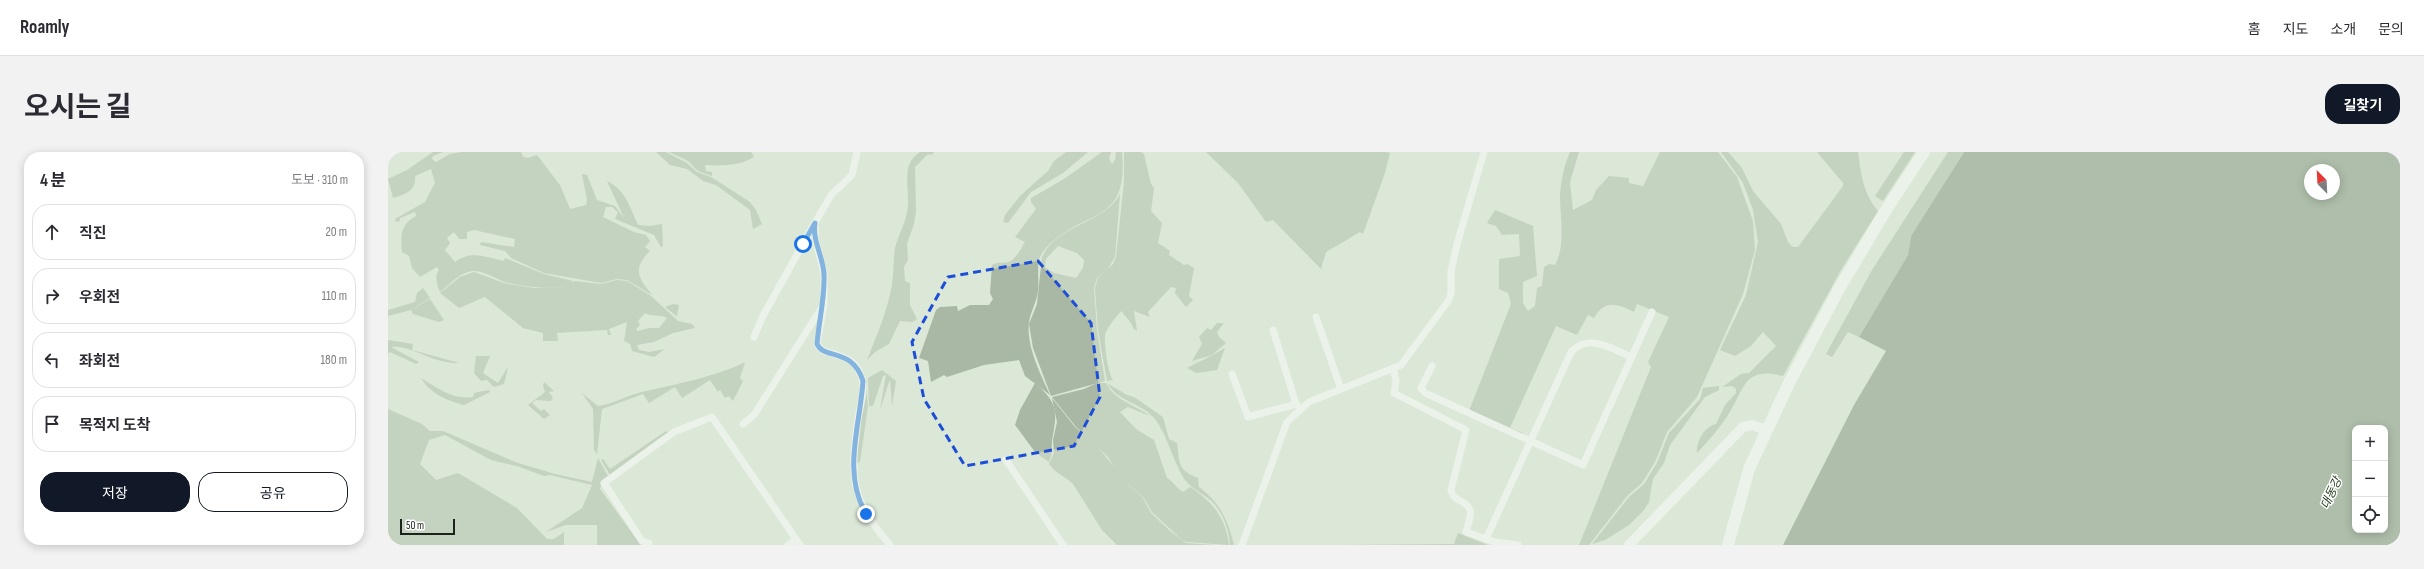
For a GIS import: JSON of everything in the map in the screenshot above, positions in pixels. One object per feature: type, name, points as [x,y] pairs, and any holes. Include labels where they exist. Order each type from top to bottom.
[{"type":"highway","points":[[1728,545],[1749,469],[1766,430],[1839,289],[1924,152]]},
{"type":"main road","points":[[1629,545],[1743,427],[1752,424],[1766,430]]},
{"type":"street","points":[[754,337],[763,316],[831,195],[852,175],[857,152]]},
{"type":"street","points":[[1232,374],[1248,418],[1298,406],[1401,365],[1449,300],[1451,293],[1451,271],[1457,244],[1484,152]]},
{"type":"street","points":[[815,223],[815,238],[824,273],[824,305],[817,340],[818,347],[850,360],[858,369],[863,381],[852,461],[857,492],[869,518],[890,545]]},
{"type":"street","points":[[743,424],[754,415],[824,305]]},
{"type":"street","points":[[1432,366],[1421,388],[1424,393],[1530,443],[1583,465],[1652,312]]},
{"type":"street","points":[[1316,317],[1341,389]]},
{"type":"street","points":[[1273,330],[1298,406]]},
{"type":"street","points":[[1486,539],[1571,352],[1575,347],[1590,342],[1600,344],[1631,357]]},
{"type":"street","points":[[1393,368],[1396,381],[1394,393],[1466,430],[1452,482],[1452,495],[1469,508],[1471,512],[1466,532],[1486,539],[1518,545]]},
{"type":"street","points":[[1242,545],[1283,428],[1298,406]]},
{"type":"street","points":[[649,543],[642,541],[604,483],[674,432],[712,417],[798,542],[788,545]]},
{"type":"street","points":[[1006,460],[1063,545]]},
{"type":"highlighted area","points":[[1038,261],[1091,323],[1100,397],[1074,446],[965,466],[924,399],[912,342],[948,277]]},
{"type":"shaded area","points":[[433,152],[443,152],[433,156],[432,159],[436,162],[450,154],[462,152],[521,152],[523,157],[528,158],[537,155],[560,185],[570,209],[586,205],[587,200],[582,174],[587,175],[597,200],[615,206],[624,218],[607,181],[619,189],[623,194],[638,225],[650,226],[662,224],[663,246],[661,247],[654,235],[615,219],[618,212],[612,207],[606,207],[603,217],[634,232],[646,235],[650,241],[645,247],[650,251],[641,263],[639,273],[640,278],[652,295],[627,280],[617,279],[601,283],[544,273],[511,258],[505,251],[480,245],[481,242],[514,247],[515,239],[474,230],[467,232],[467,239],[459,239],[454,232],[447,238],[450,243],[445,250],[455,262],[461,258],[473,255],[504,261],[505,258],[544,274],[573,281],[568,285],[561,287],[530,287],[505,282],[485,273],[473,271],[459,276],[440,292],[436,281],[439,270],[437,267],[420,277],[412,268],[409,256],[402,252],[401,241],[404,226],[416,216],[415,212],[400,218],[400,221],[396,222],[395,219],[425,202],[435,183],[431,169],[415,176],[414,185],[409,191],[393,198],[388,179],[407,170]]},
{"type":"shaded area","points":[[656,152],[666,152],[687,163],[697,172],[711,177],[750,202],[756,210],[762,224],[753,229],[750,210],[716,185],[703,181],[687,169],[670,165]]},
{"type":"shaded area","points":[[669,152],[751,152],[754,157],[730,165],[705,165],[706,171],[712,172],[712,176],[698,171],[688,161]]},
{"type":"shaded area","points":[[920,152],[934,152],[932,155],[928,154],[915,167],[916,211],[914,224],[907,244],[908,260],[904,267],[905,281],[910,283],[910,305],[917,319],[912,322],[900,321],[889,344],[875,352],[867,360],[890,295],[893,280],[895,248],[905,222],[908,205],[908,169],[914,157]]},
{"type":"shaded area","points":[[1066,152],[1088,152],[1063,173],[1031,192],[1008,223],[1003,222],[1005,215],[1020,196],[1048,171],[1054,161]]},
{"type":"shaded area","points":[[1102,152],[1111,152],[1109,158],[1112,164],[1115,160],[1116,152],[1122,152],[1122,176],[1118,193],[1111,205],[1101,213],[1060,236],[1045,249],[1038,264],[1038,291],[1029,323],[1029,332],[1035,360],[1050,395],[1025,376],[1019,360],[984,365],[947,377],[944,375],[931,382],[928,361],[919,358],[936,310],[940,307],[957,306],[958,311],[970,305],[989,305],[993,299],[990,293],[992,265],[1011,261],[1025,242],[1015,237],[1036,209],[1031,202],[1031,198],[1064,179]]},
{"type":"shaded area","points":[[1124,152],[1141,152],[1144,154],[1151,184],[1154,188],[1151,211],[1162,223],[1158,243],[1170,251],[1169,255],[1184,265],[1187,264],[1194,268],[1189,296],[1193,300],[1186,307],[1175,293],[1176,288],[1171,287],[1148,312],[1150,317],[1134,311],[1137,331],[1133,328],[1122,311],[1120,312],[1109,326],[1105,335],[1107,359],[1113,380],[1107,381],[1098,330],[1095,288],[1098,278],[1113,264],[1116,257],[1124,182]]},
{"type":"shaded area","points":[[1206,152],[1390,153],[1385,173],[1363,234],[1360,232],[1326,252],[1321,269],[1273,220],[1266,222],[1238,183]]},
{"type":"shaded area","points":[[1570,152],[1579,152],[1570,182],[1573,210],[1592,200],[1596,190],[1609,176],[1629,178],[1629,183],[1643,186],[1660,152],[1718,152],[1737,177],[1753,221],[1755,250],[1743,294],[1697,397],[1667,432],[1655,462],[1642,483],[1628,495],[1589,545],[1579,545],[1651,367],[1648,362],[1669,317],[1637,304],[1634,312],[1617,305],[1612,305],[1602,308],[1594,318],[1588,315],[1577,335],[1556,326],[1510,428],[1523,433],[1521,437],[1469,411],[1511,304],[1508,293],[1499,289],[1499,259],[1520,256],[1519,234],[1502,235],[1496,226],[1487,223],[1495,210],[1533,226],[1537,276],[1523,282],[1523,303],[1528,311],[1535,306],[1537,288],[1542,286],[1544,267],[1549,264],[1555,265],[1558,257],[1562,231],[1560,189],[1564,168]]},
{"type":"shaded area","points":[[1721,152],[1728,152],[1742,168],[1753,191],[1781,224],[1788,242],[1793,247],[1798,247],[1843,186],[1843,183],[1817,152],[1858,152],[1866,190],[1878,211],[1841,270],[1783,376],[1760,374],[1747,382],[1725,420],[1697,453],[1699,440],[1704,432],[1716,424],[1725,405],[1736,393],[1736,389],[1732,386],[1722,387],[1741,374],[1749,373],[1776,346],[1763,332],[1751,346],[1735,356],[1720,350],[1746,295],[1758,242],[1753,210],[1743,183]]},
{"type":"shaded area","points":[[1904,152],[1915,152],[1883,201],[1875,196]]},
{"type":"shaded area","points":[[1948,152],[1964,152],[1911,236],[1908,255],[1859,337],[1848,332],[1832,357],[1826,354],[1872,270]]},
{"type":"shaded area","points":[[1120,194],[1115,257],[1107,270],[1097,278],[1094,288],[1097,330],[1105,381],[1051,396],[1033,348],[1029,324],[1037,304],[1042,257],[1049,246],[1058,237],[1103,212],[1113,204]],"holes":[[[1058,246],[1077,253],[1084,260],[1083,268],[1076,278],[1054,273],[1045,267],[1046,259]]]},
{"type":"shaded area","points":[[474,272],[504,283],[534,288],[562,287],[575,281],[601,284],[617,280],[627,281],[651,296],[678,321],[692,324],[695,328],[673,333],[654,342],[637,345],[639,350],[649,352],[665,349],[654,357],[632,351],[630,344],[624,341],[627,322],[609,329],[611,335],[608,335],[607,330],[557,333],[558,341],[543,341],[543,333],[523,328],[485,297],[459,308],[440,293],[460,277]],"holes":[[[645,313],[650,315],[667,318],[659,328],[649,328],[638,331],[636,329],[640,325],[638,321]]]},
{"type":"shaded area","points":[[423,288],[430,298],[411,310],[388,316],[388,310],[415,302],[417,293]]},
{"type":"shaded area","points":[[430,299],[444,320],[439,322],[413,314],[411,310]]},
{"type":"shaded area","points":[[673,304],[679,305],[677,316],[683,321],[665,307]]},
{"type":"shaded area","points":[[1217,323],[1224,323],[1217,332],[1219,337],[1226,343],[1212,355],[1192,361],[1202,344],[1199,337],[1207,328],[1211,330]]},
{"type":"shaded area","points":[[388,340],[413,344],[412,350],[459,363],[441,361],[407,349],[391,347],[419,362],[416,364],[390,352],[388,354]]},
{"type":"shaded area","points":[[1225,348],[1217,370],[1196,373],[1187,368],[1211,356]]},
{"type":"shaded area","points":[[476,356],[490,356],[483,373],[498,383],[508,367],[504,384],[494,387],[487,380],[481,381],[474,373]]},
{"type":"shaded area","points":[[745,362],[740,378],[743,381],[733,401],[729,396],[725,398],[720,390],[718,392],[710,380],[682,398],[675,387],[649,403],[643,394],[602,409],[597,454],[594,450],[593,409],[582,393],[598,406],[604,405],[636,393],[709,376]]},
{"type":"shaded area","points":[[882,370],[896,381],[892,406],[890,379],[880,410],[886,375],[883,376],[873,406],[869,406],[868,378]]},
{"type":"shaded area","points":[[421,378],[433,386],[459,397],[473,397],[474,393],[489,390],[490,392],[464,405],[440,396],[429,388]]},
{"type":"shaded area","points":[[544,382],[554,391],[549,392],[553,398],[551,401],[536,400],[532,403],[541,411],[544,409],[550,415],[544,419],[528,405],[545,392],[543,386]]},
{"type":"shaded area","points":[[1035,383],[1043,390],[1052,403],[1054,409],[1055,422],[1049,462],[1035,452],[1015,425],[1020,410]]},
{"type":"shaded area","points":[[1097,383],[1106,383],[1119,398],[1150,416],[1128,407],[1120,412],[1136,429],[1154,440],[1167,478],[1183,492],[1190,487],[1198,492],[1217,511],[1225,527],[1229,545],[1186,542],[1181,539],[1152,512],[1144,498],[1121,478],[1108,457],[1076,427],[1052,397],[1084,389]]},
{"type":"shaded area","points":[[1107,383],[1127,395],[1134,397],[1163,417],[1169,439],[1177,443],[1179,461],[1183,469],[1198,478],[1199,487],[1218,506],[1226,520],[1234,545],[1230,545],[1228,532],[1218,508],[1209,499],[1188,484],[1183,477],[1155,419],[1144,409],[1117,394]]},
{"type":"shaded area","points":[[866,385],[868,406],[860,462],[856,464]]},
{"type":"shaded area","points":[[1719,386],[1719,390],[1705,397],[1670,445],[1664,463],[1653,479],[1649,502],[1644,510],[1629,525],[1605,540],[1592,544],[1629,497],[1644,484],[1657,463],[1669,433],[1700,399],[1703,388]]},
{"type":"shaded area","points":[[1052,398],[1075,427],[1095,444],[1116,469],[1121,478],[1143,498],[1151,513],[1170,531],[1186,543],[1214,545],[1117,545],[1102,530],[1073,484],[1054,470],[1049,464],[1054,453],[1053,440],[1057,422]]},
{"type":"shaded area","points":[[388,409],[422,424],[430,431],[443,431],[515,462],[555,474],[592,482],[598,458],[608,476],[601,484],[600,489],[641,545],[597,545],[597,525],[566,525],[546,532],[582,508],[592,485],[550,475],[544,476],[517,466],[491,460],[445,435],[429,440],[420,464],[436,480],[458,473],[517,508],[547,539],[554,539],[564,532],[564,545],[388,545]]},
{"type":"shaded area","points":[[666,431],[669,433],[610,475],[601,460],[603,459],[610,469]]},
{"type":"shaded area","points":[[1458,533],[1488,545],[1337,545],[1454,544]]},
{"type":"water","name":"대동강","points":[[1964,152],[2400,152],[2400,545],[1783,545],[1854,405],[1886,351],[1859,337],[1908,255],[1911,236]]},
{"type":"route","points":[[803,244],[815,223],[815,238],[824,273],[824,305],[817,340],[818,347],[850,360],[855,364],[863,381],[852,461],[857,492],[866,514]]}]
